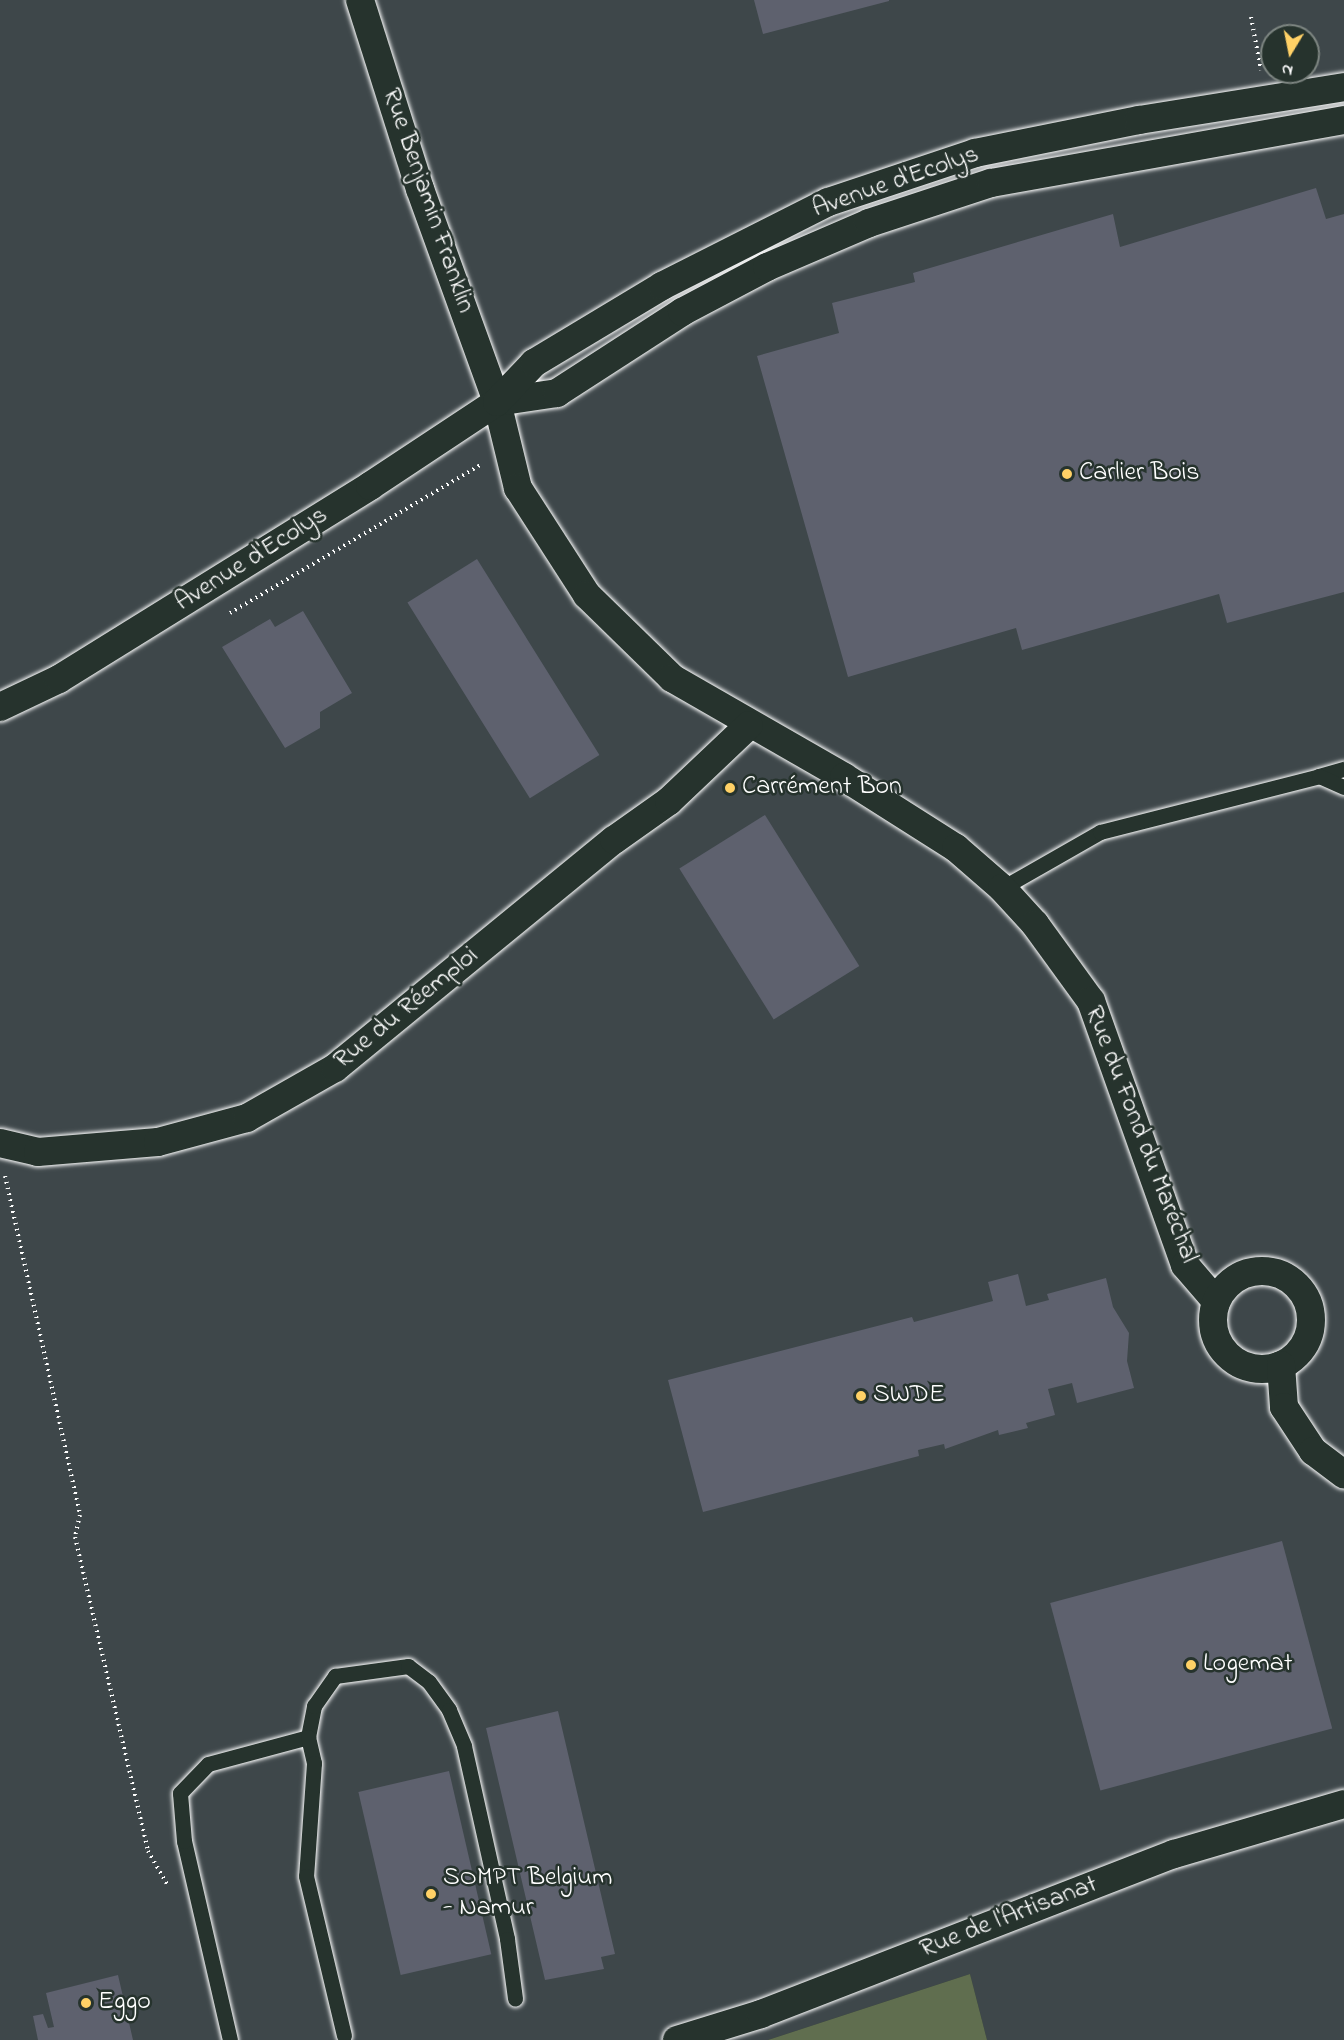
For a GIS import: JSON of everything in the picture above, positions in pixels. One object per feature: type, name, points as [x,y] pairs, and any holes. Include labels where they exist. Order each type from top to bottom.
[{"type":"street","name":"Rue Benjamin Franklin","points":[[360,0],[420,189],[498,402]]},
{"type":"street","name":"Avenue d'Ecolys","points":[[0,707],[69,673],[498,402],[534,363],[642,298],[828,202],[975,153],[1138,120],[1344,87]]},
{"type":"street","name":"Avenue d'Ecolys","points":[[498,402],[557,393],[682,312],[757,272],[891,215],[991,183],[1344,120]]},
{"type":"street","name":"Rue du Fond du Maréchal","points":[[498,402],[518,488],[587,595],[672,678],[844,777],[956,848],[1002,888],[1091,1000],[1185,1265],[1216,1301],[1237,1277],[1253,1272],[1269,1272],[1297,1286],[1308,1307],[1310,1330],[1294,1357],[1281,1365]]},
{"type":"street","name":"Rue du Réemploi","points":[[3,1144],[38,1152],[158,1142],[247,1118],[326,1074],[614,840],[669,801],[749,724]]},
{"type":"street","points":[[1216,1301],[1215,1334],[1222,1348],[1248,1367],[1281,1365],[1284,1407],[1314,1451],[1344,1474]]},
{"type":"street","name":"Rue de l'Artisanat","points":[[677,2040],[761,2014],[1174,1854],[1344,1804]]},
{"type":"lane","points":[[1002,888],[1100,832],[1344,769]]},
{"type":"lane","points":[[1319,776],[1344,787]]},
{"type":"lane","points":[[344,2036],[306,1876],[314,1763],[308,1737],[314,1706],[335,1676],[408,1666],[429,1682],[449,1710],[464,1746],[507,1939],[515,1998]]},
{"type":"lane","points":[[230,2040],[184,1841],[180,1793],[208,1764],[308,1737]]},
{"type":"path","points":[[1251,17],[1260,64]]},
{"type":"path","points":[[224,616],[335,554],[508,448]]},
{"type":"path","points":[[3,1144],[5,1179],[80,1515],[75,1537],[148,1851],[170,1896]]},
{"type":"shaded area","points":[[0,0],[1344,0],[1344,2040],[987,2040],[970,1974],[768,2040],[0,2040]]},
{"type":"green space","points":[[970,1974],[987,2040],[768,2040]]},
{"type":"building","points":[[754,0],[889,0],[889,1],[763,34]]},
{"type":"building","name":"Carlier Bois","points":[[1316,188],[1326,219],[1344,214],[1344,592],[1227,623],[1219,594],[1022,650],[1016,628],[848,677],[757,356],[839,333],[832,303],[915,282],[913,273],[1113,214],[1120,247]]},
{"type":"building","points":[[477,559],[599,755],[530,798],[407,602]]},
{"type":"building","points":[[303,611],[352,693],[320,712],[320,728],[285,748],[222,647],[270,619],[275,627]]},
{"type":"building","points":[[765,815],[859,966],[774,1019],[679,869]]},
{"type":"building","name":"SWDE","points":[[1018,1274],[1026,1306],[1049,1300],[1047,1294],[1106,1278],[1113,1307],[1129,1333],[1127,1361],[1134,1388],[1077,1403],[1072,1383],[1048,1389],[1055,1415],[1026,1423],[1028,1428],[999,1435],[998,1430],[945,1449],[944,1444],[918,1450],[919,1456],[703,1512],[668,1380],[912,1317],[914,1322],[993,1301],[988,1282]]},
{"type":"building","name":"Logemat","points":[[1282,1541],[1332,1728],[1100,1791],[1050,1603]]},
{"type":"building","points":[[558,1711],[615,1954],[601,1957],[604,1969],[545,1980],[486,1728]]},
{"type":"building","points":[[449,1771],[491,1954],[401,1975],[358,1792]]},
{"type":"building","name":"Eggo","points":[[118,1975],[133,2040],[38,2040],[33,2016],[43,2014],[48,2028],[54,2027],[46,1993]]},
{"type":"place","name":"Carlier Bois","points":[[1067,474]]},
{"type":"place","name":"Carrément Bon","points":[[730,788]]},
{"type":"place","name":"SWDE","points":[[861,1396]]},
{"type":"place","name":"Logemat","points":[[1191,1665]]},
{"type":"place","name":"SOMPT Belgium - Namur","points":[[431,1894]]},
{"type":"place","name":"Eggo","points":[[86,2003]]}]
